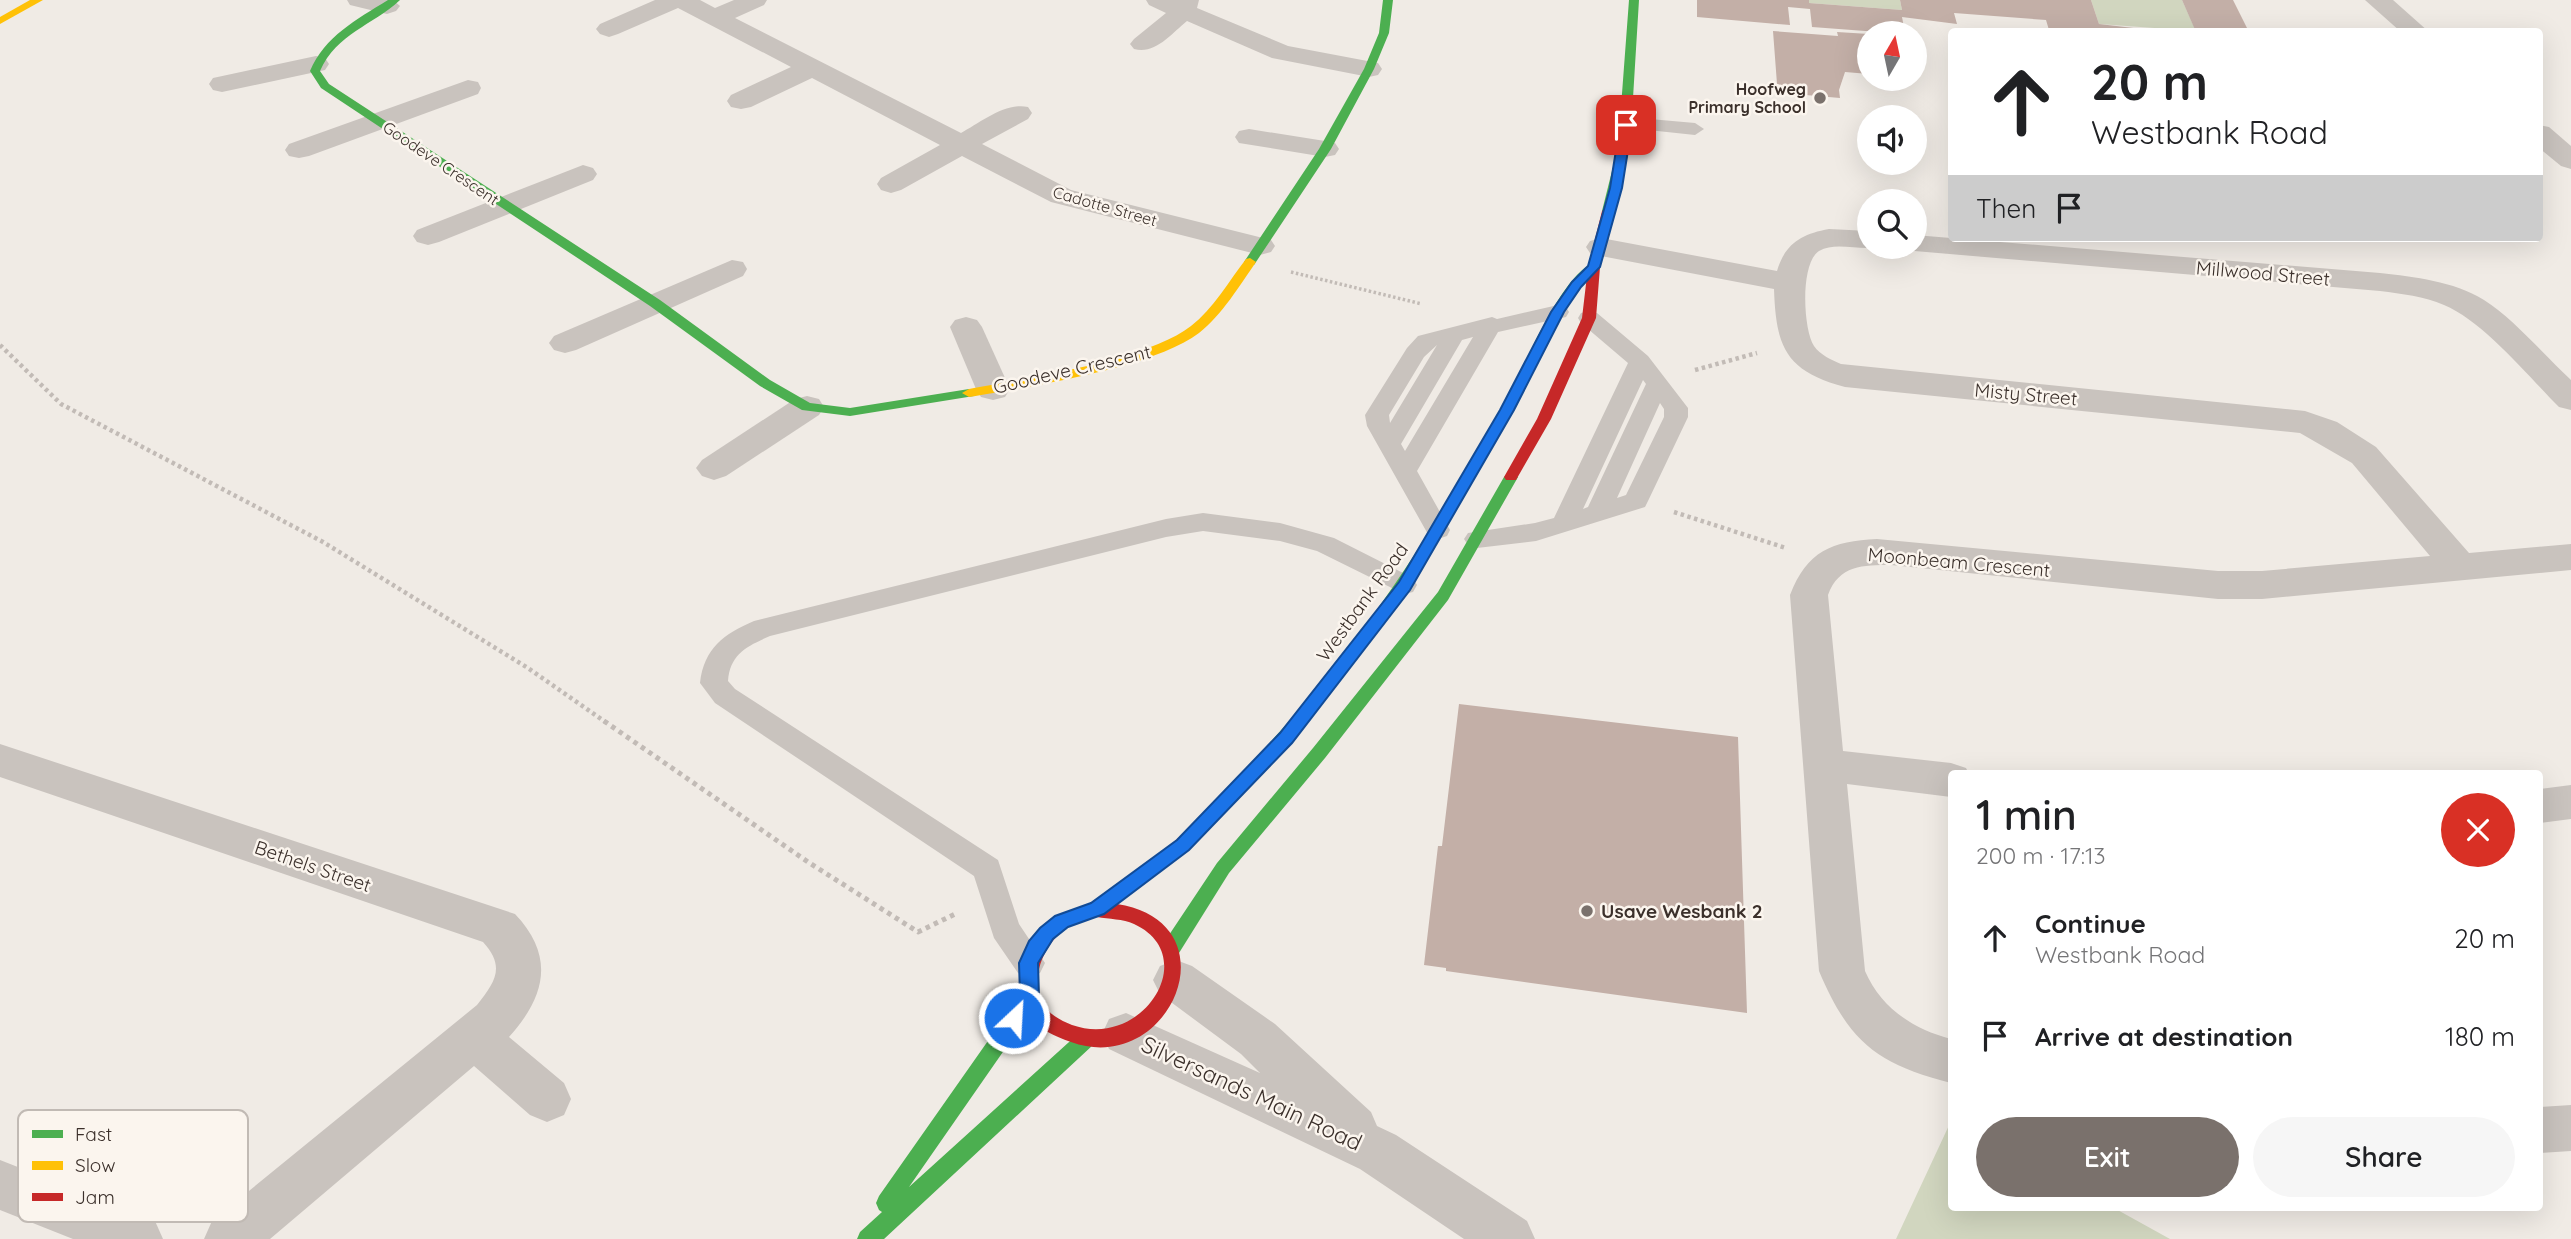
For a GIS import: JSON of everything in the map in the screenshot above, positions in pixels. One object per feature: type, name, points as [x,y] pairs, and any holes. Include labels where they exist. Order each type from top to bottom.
[{"type":"main road","points":[[0,20],[38,0]]},
{"type":"main road","name":"Goodeve Crescent","points":[[316,64],[315,71],[325,86],[655,303],[765,383],[807,407],[850,412],[993,389],[1144,354],[1175,342],[1195,330],[1254,255],[1325,149],[1369,69],[1384,33],[1388,0]]},
{"type":"main road","name":"Westbank Road","points":[[1174,964],[1223,868],[1443,596],[1478,539],[1544,419],[1589,318],[1597,257],[1621,161],[1634,0]]},
{"type":"main road","points":[[316,64],[321,54],[339,38],[391,3]]},
{"type":"main road","name":"Westbank Road","points":[[1097,909],[1183,845],[1286,738],[1404,586],[1507,410],[1558,312],[1597,257]]},
{"type":"main road","points":[[868,1239],[1106,1036],[1159,1012],[1174,964],[1163,933],[1150,921],[1117,909],[1097,909],[1062,921],[1035,947],[1029,963],[1030,997],[1038,1012],[1051,1026],[1106,1036]]},
{"type":"main road","points":[[861,1239],[1030,997]]},
{"type":"street","points":[[359,0],[391,3]]},
{"type":"street","name":"Cadotte Street","points":[[609,29],[679,0],[1061,196],[1254,255]]},
{"type":"street","points":[[715,17],[755,0]]},
{"type":"street","points":[[1158,0],[1185,5],[1281,52],[1369,69]]},
{"type":"street","points":[[2377,0],[2412,28]]},
{"type":"street","points":[[1143,44],[1185,5]]},
{"type":"street","points":[[222,84],[316,64]]},
{"type":"street","points":[[741,101],[811,68]]},
{"type":"street","name":"Goodeve Crescent","points":[[299,150],[468,88]]},
{"type":"street","points":[[891,184],[1018,113]]},
{"type":"street","points":[[2543,136],[2571,160]]},
{"type":"street","points":[[1250,137],[1325,149]]},
{"type":"street","name":"Goodeve Crescent","points":[[428,236],[583,174]]},
{"type":"street","points":[[1796,345],[1789,283],[1800,251],[1805,246],[1833,238],[1857,239]]},
{"type":"street","name":"Millwood Street","points":[[1927,245],[2380,282],[2444,292],[2470,304],[2494,323],[2571,399]]},
{"type":"street","points":[[1597,257],[1789,283]]},
{"type":"street","points":[[565,342],[732,269]]},
{"type":"street","points":[[966,327],[993,389]]},
{"type":"street","name":"Misty Street","points":[[1796,345],[1816,366],[1853,378],[2305,422],[2325,430],[2364,455],[2460,567]]},
{"type":"street","points":[[714,468],[807,407]]},
{"type":"street","name":"Moonbeam Crescent","points":[[1825,565],[1843,556],[1866,551],[1891,552],[2218,586],[2262,585],[2571,557]]},
{"type":"street","points":[[1825,565],[1813,579],[1810,595],[1842,971],[1861,1010],[1888,1035],[1923,1054],[1948,1060]]},
{"type":"street","name":"Bethels Street","points":[[0,760],[499,928],[514,941],[520,958],[519,979],[510,1000],[494,1020],[246,1234]]},
{"type":"street","points":[[1825,765],[1948,780]]},
{"type":"street","points":[[2543,806],[2571,802]]},
{"type":"street","name":"Silversands Main Road","points":[[1174,964],[1378,1152],[1509,1239]]},
{"type":"street","points":[[473,1036],[547,1099]]},
{"type":"street","name":"Silversands Main Road","points":[[1106,1036],[1378,1152]]},
{"type":"street","points":[[2543,1130],[2571,1128]]},
{"type":"street","points":[[0,1185],[18,1192]]},
{"type":"street","points":[[94,1222],[137,1239]]},
{"type":"lane","points":[[1626,123],[1695,129]]},
{"type":"lane","points":[[1438,530],[1378,426],[1377,415],[1423,344],[1434,337],[1558,312]]},
{"type":"lane","points":[[1478,539],[1536,532],[1636,501],[1676,417],[1674,404],[1640,361],[1589,318]]},
{"type":"lane","points":[[1405,471],[1492,324]]},
{"type":"lane","points":[[1564,523],[1640,361]]},
{"type":"lane","points":[[1029,963],[1005,929],[987,869],[726,696],[714,683],[714,669],[720,654],[739,639],[763,628],[1166,528],[1203,522],[1280,532],[1325,544],[1404,586]]},
{"type":"path","points":[[1254,255],[1329,280],[1430,307]]},
{"type":"path","points":[[0,345],[61,404],[323,542],[528,668],[808,862],[918,932],[964,910]]},
{"type":"path","points":[[1693,371],[1745,355],[1796,345]]},
{"type":"path","points":[[1665,510],[1779,545],[1825,565]]},
{"type":"green space","points":[[1809,0],[1900,0],[1902,10],[1809,3]]},
{"type":"green space","points":[[2091,0],[2182,0],[2195,28],[2154,28],[2099,24]]},
{"type":"green space","points":[[1948,1127],[1948,1211],[2119,1211],[2170,1239],[1896,1239]]},
{"type":"building","points":[[1697,0],[1809,0],[1809,3],[1902,10],[1900,0],[2091,0],[2099,24],[2134,28],[2048,28],[2046,20],[1954,13],[1957,24],[1902,17],[1903,21],[1857,21],[1857,30],[1812,27],[1810,9],[1788,7],[1790,25],[1697,17]]},
{"type":"building","points":[[2182,0],[2233,0],[2247,28],[2194,28]]},
{"type":"building","points":[[1773,31],[1838,36],[1837,32],[1857,33],[1857,73],[1845,72],[1839,90],[1840,98],[1783,93],[1782,85],[1777,84]]},
{"type":"building","name":"Usave Wesbank 2","points":[[1459,704],[1738,737],[1747,1013],[1446,971],[1446,968],[1424,965]]},
{"type":"traffic: fast","points":[[395,0],[348,30],[328,48],[315,71],[325,86],[655,303],[765,383],[807,407],[850,412],[969,393]]},
{"type":"traffic: fast","points":[[1250,262],[1325,149],[1369,69],[1384,33],[1388,0]]},
{"type":"traffic: fast","points":[[1608,211],[1624,147],[1634,0]]},
{"type":"traffic: fast","points":[[1249,776],[1286,738],[1404,585],[1507,410],[1558,312],[1576,284],[1594,267]]},
{"type":"traffic: fast","points":[[1172,947],[1223,868],[1319,753],[1443,596],[1511,477]]},
{"type":"traffic: fast","points":[[886,1203],[1030,997]]},
{"type":"traffic: fast","points":[[868,1239],[1086,1039]]},
{"type":"traffic: slow","points":[[0,21],[38,0]]},
{"type":"traffic: slow","points":[[969,393],[1089,368],[1154,350],[1180,339],[1203,322],[1250,262]]},
{"type":"traffic: jam","points":[[1511,477],[1544,419],[1589,318],[1594,267],[1608,211]]},
{"type":"traffic: jam","points":[[1097,909],[1183,845],[1249,776]]},
{"type":"traffic: jam","points":[[1097,909],[1128,914],[1144,920],[1163,937],[1172,956],[1173,977],[1166,997],[1153,1015],[1136,1029],[1115,1037],[1091,1039],[1058,1028],[1042,1018],[1032,1002],[1028,977],[1035,951],[1051,930],[1070,917],[1097,909]]},
{"type":"place","name":"Hoofweg Primary School","points":[[1820,98]]},
{"type":"place","name":"Usave Wesbank 2","points":[[1587,911]]},
{"type":"route","points":[[1014,1018],[1030,997],[1027,981],[1029,963],[1035,947],[1047,933],[1062,921],[1097,909],[1183,845],[1286,738],[1404,586],[1507,410],[1558,312],[1576,285],[1594,267],[1616,188],[1626,125]]}]
